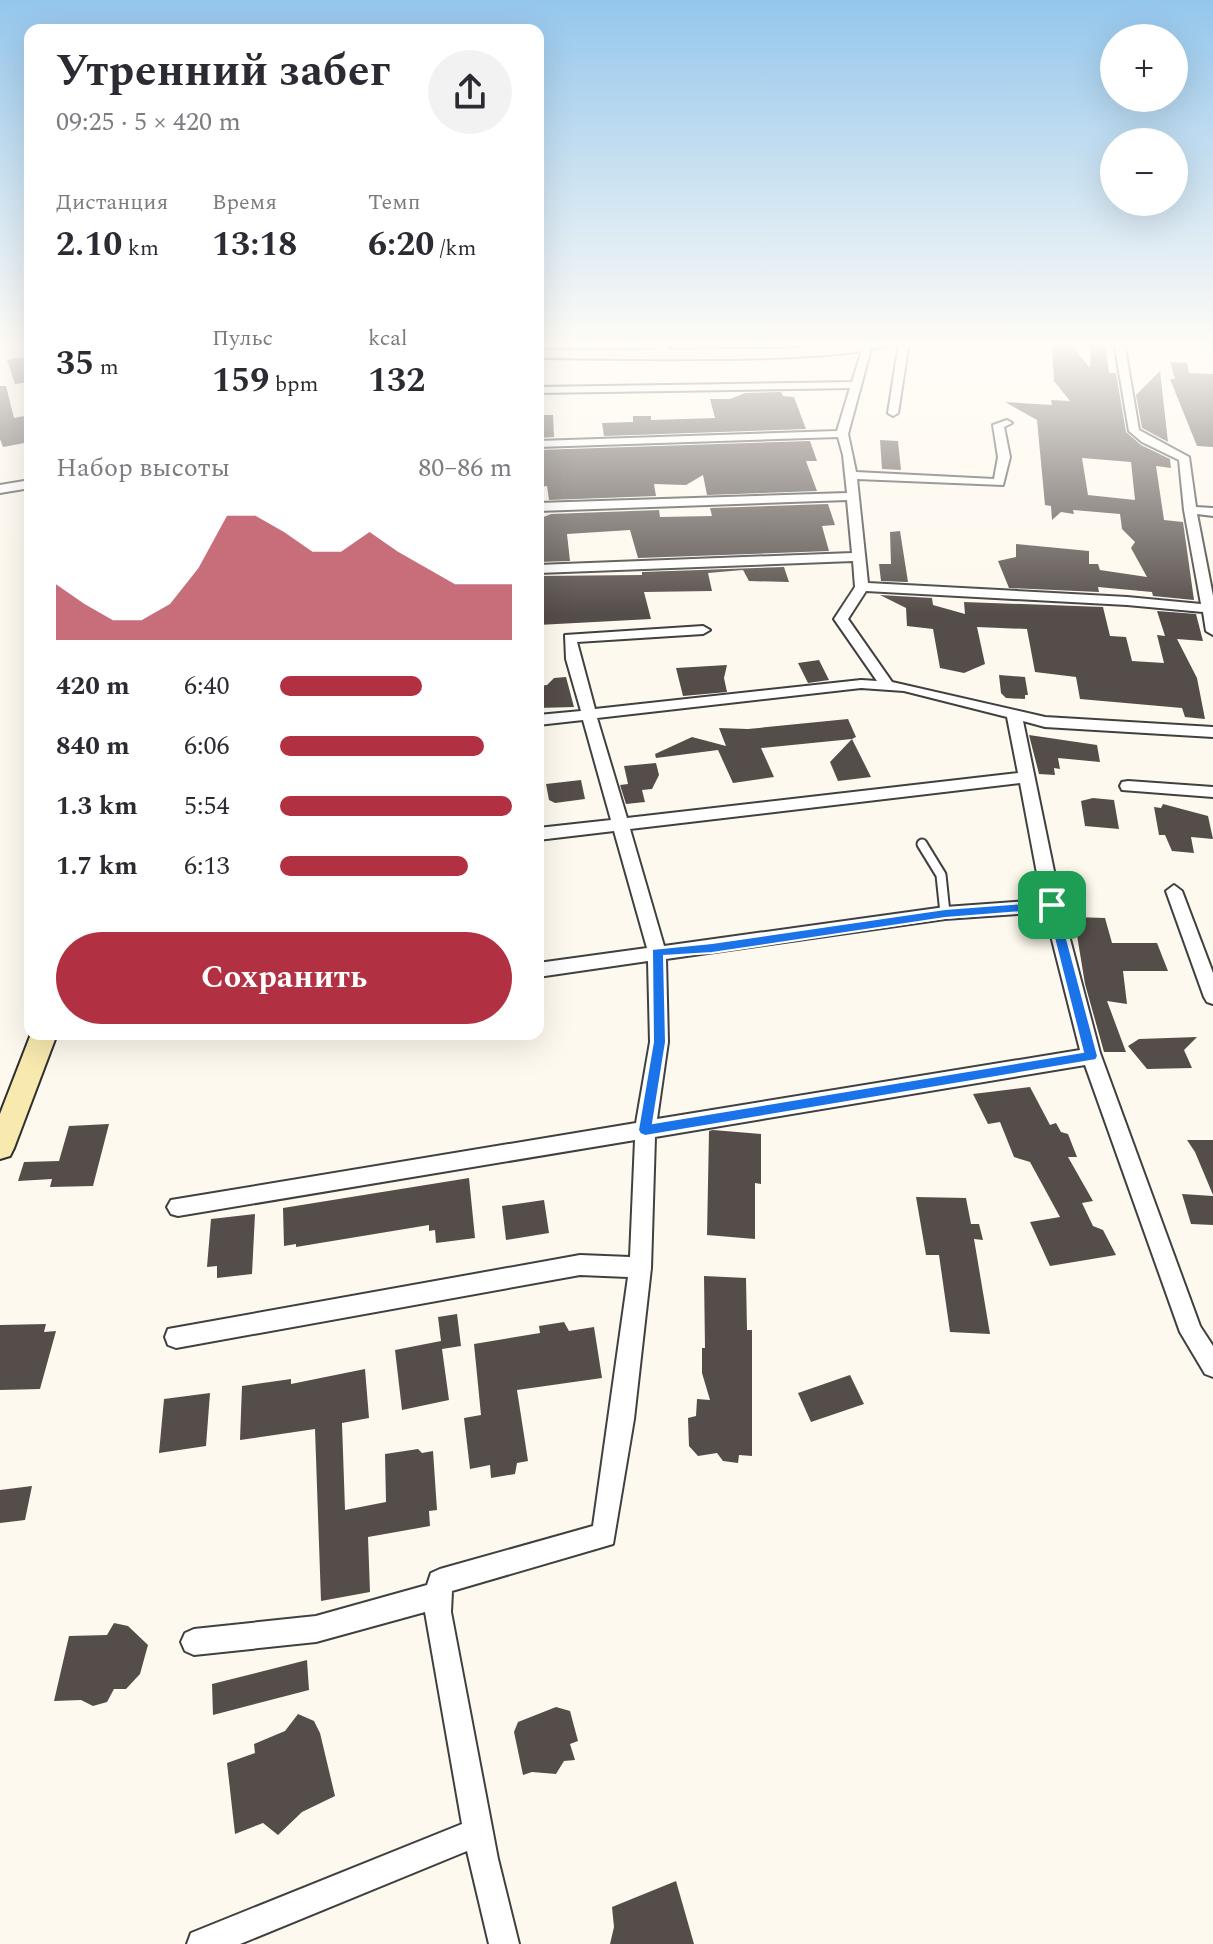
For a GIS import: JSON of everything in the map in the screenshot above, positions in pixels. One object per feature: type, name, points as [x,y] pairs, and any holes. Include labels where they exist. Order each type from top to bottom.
[{"type":"street","points":[[851,475],[999,483],[1004,457],[999,433]]},
{"type":"street","points":[[1136,433],[1142,438],[1173,449],[1185,459],[1190,510],[1213,631]]},
{"type":"street","points":[[544,444],[842,434],[851,475],[862,587],[841,619],[888,686]]},
{"type":"street","points":[[0,489],[24,485]]},
{"type":"street","points":[[544,507],[853,496]]},
{"type":"street","points":[[1190,510],[1213,512]]},
{"type":"street","points":[[544,569],[859,557]]},
{"type":"street","points":[[862,587],[1127,601],[1211,609]]},
{"type":"street","points":[[504,1944],[479,1832],[438,1612],[440,1582],[604,1535],[640,1268],[645,1130],[659,1042],[657,952],[573,659],[570,638],[703,630]]},
{"type":"street","points":[[544,719],[861,684],[888,686],[1045,722],[1213,732]]},
{"type":"street","points":[[1014,714],[1052,905],[1091,1056],[1191,1332],[1213,1366]]},
{"type":"street","points":[[544,833],[1026,777]]},
{"type":"street","points":[[1128,786],[1213,792]]},
{"type":"street","points":[[1174,891],[1213,997]]},
{"type":"street","points":[[544,969],[945,913],[1052,905]]},
{"type":"street","points":[[0,1148],[42,1040]]},
{"type":"street","points":[[178,1207],[1091,1056]]},
{"type":"street","points":[[176,1337],[580,1265],[640,1268]]},
{"type":"street","points":[[194,1642],[316,1629],[439,1595]]},
{"type":"street","points":[[202,1944],[479,1832]]},
{"type":"lane","points":[[922,844],[941,875],[945,913]]},
{"type":"building","points":[[0,433],[24,433],[24,443],[3,447]]},
{"type":"building","points":[[544,433],[554,433],[554,437],[544,438]]},
{"type":"building","points":[[603,433],[699,433],[604,436]]},
{"type":"building","points":[[1038,433],[1127,433],[1141,445],[1170,459],[1171,468],[1156,466],[1164,520],[1183,522],[1194,600],[1098,587],[1099,592],[1009,588],[998,561],[1016,557],[1016,544],[1089,551],[1089,564],[1098,564],[1100,570],[1147,577],[1131,548],[1135,542],[1122,529],[1120,514],[1073,510],[1074,514],[1061,512],[1052,520],[1051,506],[1045,505]],"holes":[[[1082,458],[1131,462],[1135,500],[1088,495]]]},
{"type":"building","points":[[1151,433],[1167,433],[1168,442]]},
{"type":"building","points":[[1192,433],[1213,433],[1213,447],[1197,446]]},
{"type":"building","points":[[880,440],[898,441],[901,470],[882,469]]},
{"type":"building","points":[[810,441],[817,461],[806,461],[817,491],[707,495],[703,475],[686,485],[654,484],[656,496],[549,500],[547,486],[544,486],[544,450]]},
{"type":"building","points":[[828,504],[835,525],[822,526],[829,551],[638,558],[630,530],[567,534],[570,561],[544,562],[544,517],[551,514],[659,510],[660,517],[712,516],[710,508]]},
{"type":"building","points":[[900,531],[908,582],[881,581],[879,564],[891,564],[890,532]]},
{"type":"building","points":[[784,567],[789,582],[749,581],[743,570],[708,573],[712,591],[644,592],[651,619],[544,625],[544,576],[642,575],[642,572]]},
{"type":"building","points":[[880,595],[932,598],[933,605],[965,614],[964,602],[1103,607],[1110,636],[1126,637],[1132,661],[1164,663],[1157,635],[1165,636],[1157,611],[1196,614],[1203,641],[1177,639],[1197,678],[1205,719],[1185,717],[1182,708],[1080,699],[1076,677],[1035,672],[1027,629],[977,627],[985,664],[964,673],[940,668],[933,629],[907,626],[906,608]]},
{"type":"building","points":[[819,660],[829,680],[808,683],[798,663]]},
{"type":"building","points":[[727,665],[724,678],[727,692],[683,696],[676,668]]},
{"type":"building","points":[[999,675],[1025,677],[1028,695],[1025,699],[1006,698],[1001,693]]},
{"type":"building","points":[[566,677],[574,707],[544,708],[544,685],[554,678]]},
{"type":"building","points":[[848,719],[856,737],[852,739],[761,748],[774,777],[733,783],[718,750],[656,758],[655,754],[692,737],[726,746],[719,728],[748,729]]},
{"type":"building","points":[[1029,735],[1097,745],[1100,762],[1058,758],[1060,769],[1054,768],[1055,775],[1039,774]]},
{"type":"building","points":[[852,739],[871,777],[838,781],[830,762]]},
{"type":"building","points":[[656,763],[659,775],[652,789],[642,790],[645,802],[626,804],[620,785],[628,784],[624,766]]},
{"type":"building","points":[[581,780],[585,799],[555,803],[549,800],[546,784]]},
{"type":"building","points":[[1093,798],[1114,800],[1119,829],[1085,826],[1081,801]]},
{"type":"building","points":[[1163,804],[1208,816],[1213,839],[1191,837],[1194,853],[1172,851],[1165,835],[1159,835],[1154,807],[1161,808]]},
{"type":"building","points":[[1074,917],[1105,918],[1112,943],[1157,943],[1168,971],[1123,971],[1127,1004],[1107,1001],[1126,1052],[1104,1052],[1085,984]]},
{"type":"building","points":[[1197,1037],[1184,1050],[1192,1068],[1147,1069],[1128,1046],[1139,1039]]},
{"type":"building","points":[[1030,1087],[1050,1125],[1056,1123],[1061,1132],[1068,1134],[1077,1157],[1068,1157],[1093,1201],[1082,1203],[1093,1226],[1103,1230],[1116,1255],[1050,1266],[1030,1222],[1060,1217],[1030,1162],[1014,1157],[1000,1122],[988,1124],[973,1094]]},
{"type":"building","points":[[109,1124],[93,1186],[50,1187],[52,1179],[18,1181],[24,1162],[59,1161],[69,1126]]},
{"type":"building","points":[[709,1131],[761,1134],[761,1184],[755,1183],[755,1239],[707,1235]]},
{"type":"building","points":[[1187,1140],[1213,1140],[1213,1195],[1195,1152]]},
{"type":"building","points":[[469,1178],[475,1238],[436,1243],[435,1230],[429,1231],[429,1225],[296,1247],[296,1244],[284,1246],[283,1208]]},
{"type":"building","points":[[1182,1194],[1213,1196],[1213,1225],[1191,1224]]},
{"type":"building","points":[[916,1197],[966,1198],[971,1224],[979,1224],[983,1240],[974,1239],[990,1334],[950,1332],[939,1255],[926,1255]]},
{"type":"building","points":[[544,1200],[549,1233],[506,1240],[502,1206]]},
{"type":"building","points":[[255,1214],[252,1274],[217,1278],[217,1266],[207,1267],[211,1219]]},
{"type":"building","points":[[704,1276],[746,1278],[747,1330],[752,1330],[752,1456],[739,1455],[738,1463],[723,1461],[717,1453],[698,1456],[689,1446],[688,1418],[696,1416],[697,1399],[710,1400],[702,1373],[702,1348],[705,1348]]},
{"type":"building","points":[[457,1314],[461,1346],[442,1349],[449,1400],[402,1410],[395,1350],[441,1341],[438,1317]]},
{"type":"building","points":[[564,1322],[569,1331],[594,1327],[602,1378],[517,1390],[528,1461],[517,1463],[515,1474],[491,1478],[490,1465],[470,1469],[464,1418],[481,1415],[474,1344],[540,1333],[539,1326]]},
{"type":"building","points":[[46,1324],[44,1332],[56,1331],[40,1389],[0,1390],[0,1325]]},
{"type":"building","points":[[365,1369],[369,1418],[342,1423],[345,1510],[386,1502],[385,1454],[418,1449],[422,1453],[433,1451],[437,1510],[429,1511],[430,1526],[368,1537],[370,1592],[321,1601],[315,1429],[240,1440],[242,1386],[291,1379],[291,1384]]},
{"type":"building","points":[[850,1375],[864,1404],[811,1422],[798,1393]]},
{"type":"building","points":[[210,1393],[206,1446],[159,1453],[164,1399]]},
{"type":"building","points":[[32,1486],[25,1520],[0,1523],[0,1490]]},
{"type":"building","points":[[114,1623],[128,1626],[148,1645],[140,1674],[126,1689],[114,1689],[107,1702],[93,1706],[81,1700],[54,1701],[69,1636],[107,1635]]},
{"type":"building","points":[[307,1660],[309,1690],[213,1715],[212,1684]]},
{"type":"building","points":[[556,1707],[570,1711],[578,1741],[570,1744],[575,1760],[564,1761],[556,1774],[532,1772],[523,1775],[514,1732],[518,1722]]},
{"type":"building","points":[[298,1714],[314,1721],[320,1733],[335,1796],[302,1812],[278,1835],[263,1823],[235,1834],[227,1763],[255,1753],[254,1744],[285,1731]]},
{"type":"building","points":[[676,1881],[694,1944],[610,1944],[614,1927],[612,1907]]},
{"type":"route","points":[[1052,905],[1091,1056],[645,1130],[659,1042],[657,952],[712,948],[945,913],[1052,905]]}]
